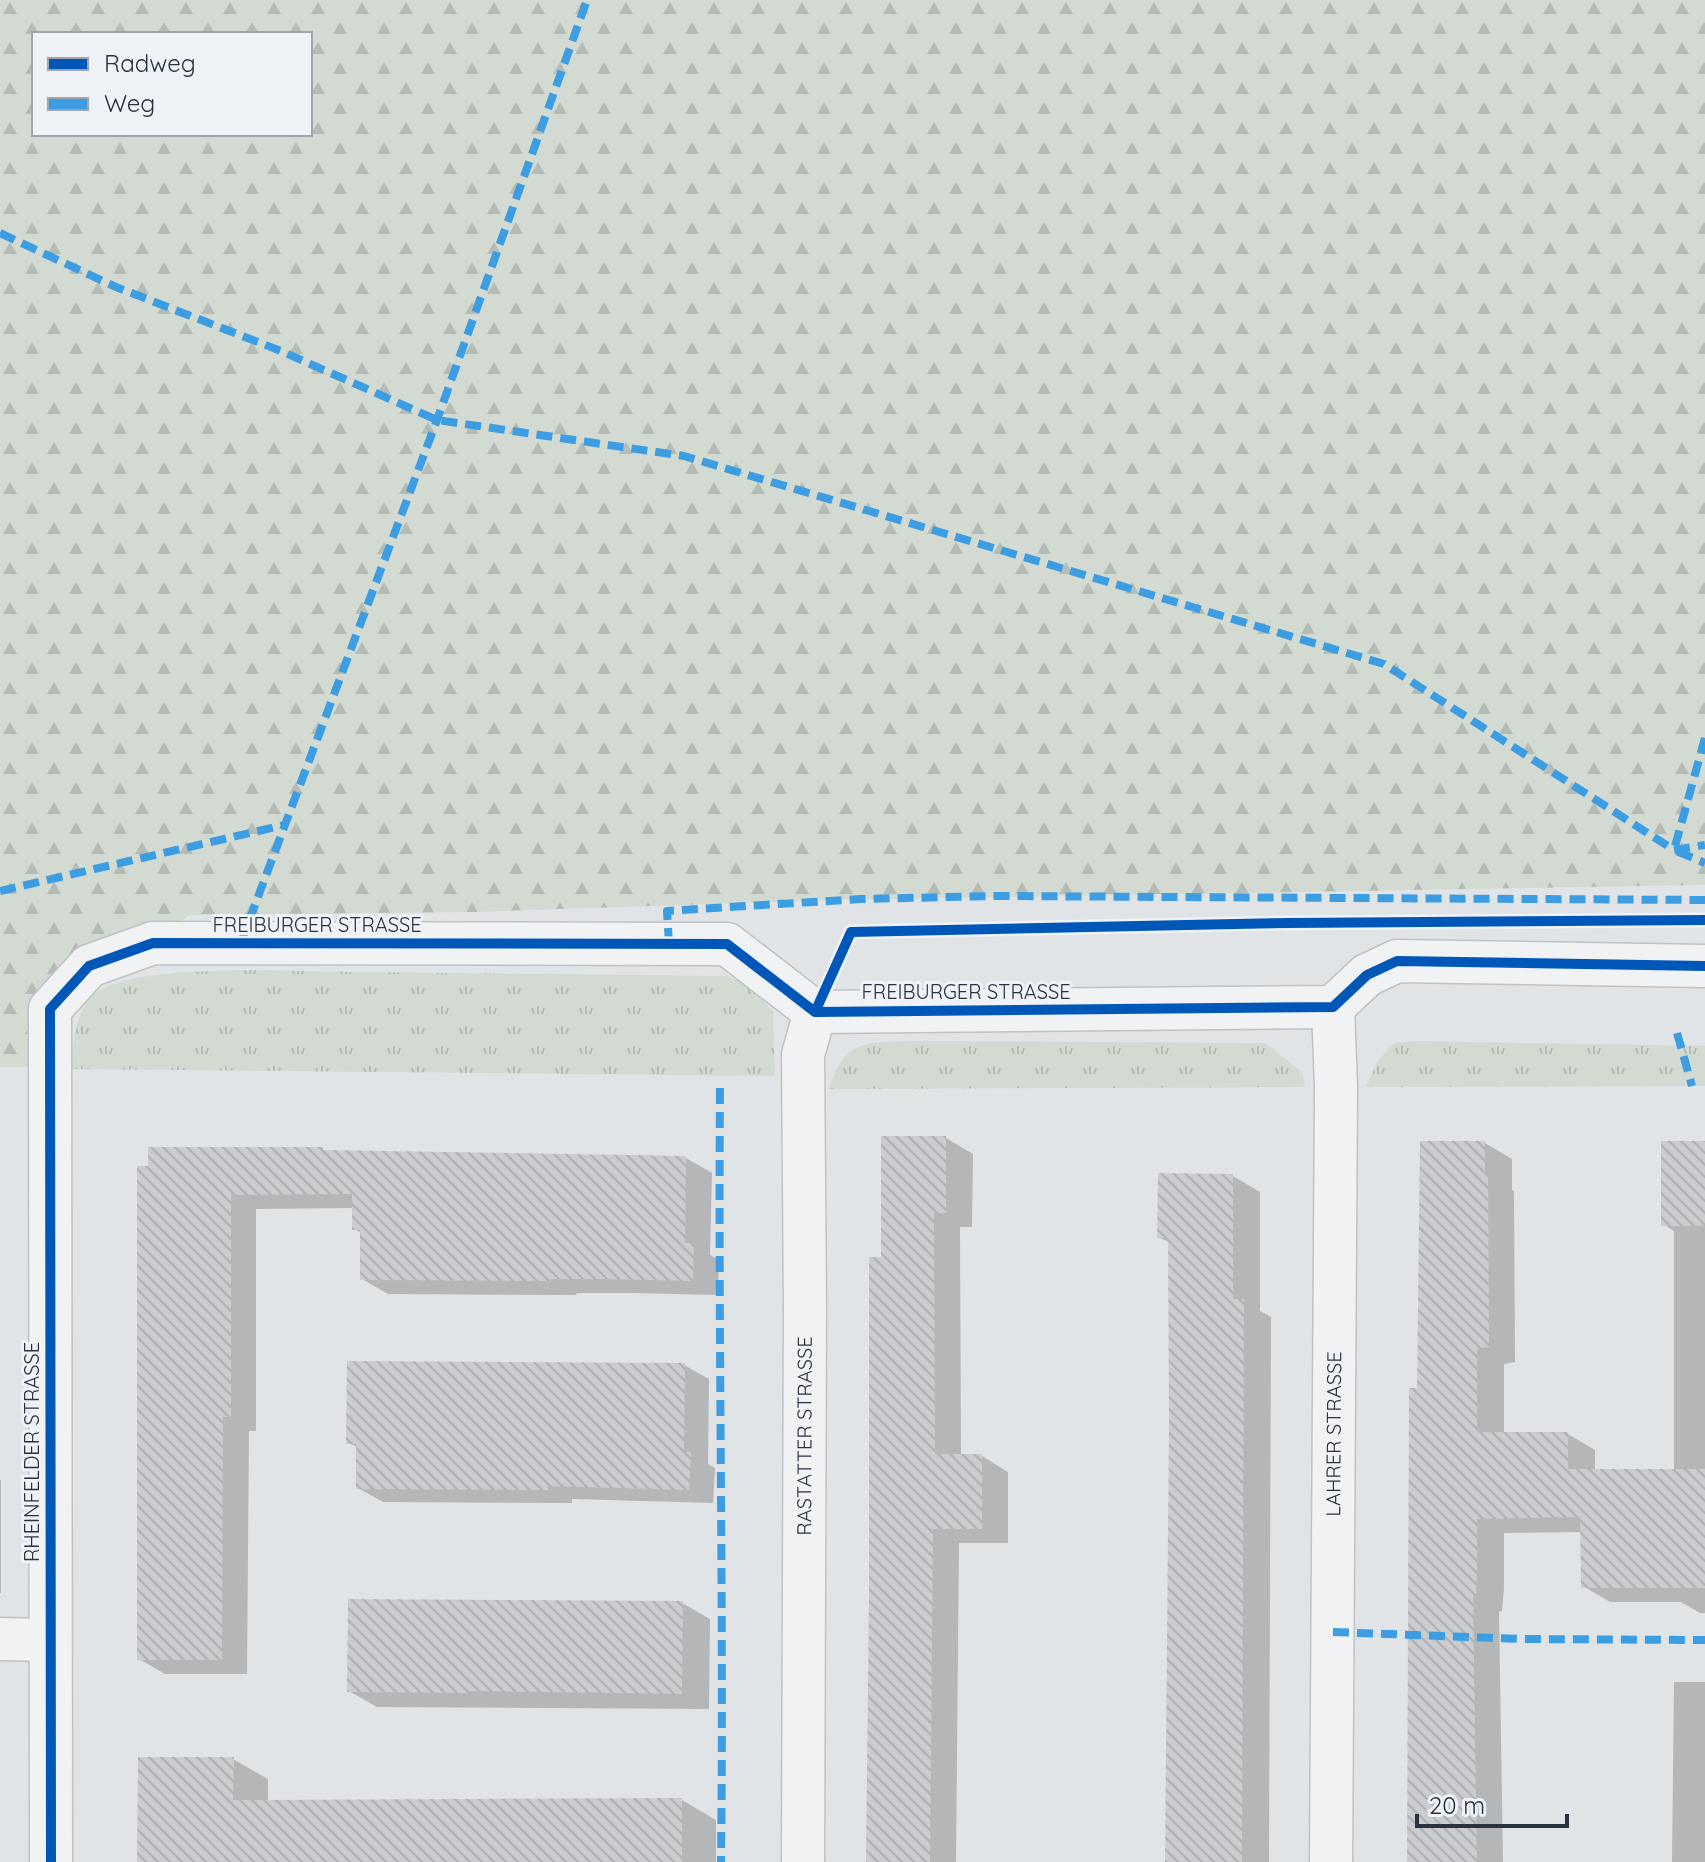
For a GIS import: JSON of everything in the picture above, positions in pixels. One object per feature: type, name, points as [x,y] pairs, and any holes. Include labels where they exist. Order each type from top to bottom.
[{"type":"street","name":"FREIBURGER STRASSE","points":[[49,1042],[50,1009],[89,966],[153,943],[727,944],[815,1012],[1333,1007]]},
{"type":"street","points":[[1333,1007],[1367,975],[1397,961],[1705,966]]},
{"type":"street","name":"LAHRER STRASSE","points":[[1331,1862],[1336,1087],[1333,1007]]},
{"type":"street","name":"RASTATTER STRASSE","points":[[803,1862],[803,1055],[815,1012]]},
{"type":"street","name":"RHEINFELDER STRASSE","points":[[49,1042],[51,1862]]},
{"type":"street","points":[[0,1639],[50,1640]]},
{"type":"green space","points":[[0,0],[1705,0],[1705,885],[830,900],[474,912],[189,915],[153,943],[88,966],[38,1067],[0,1067]]},
{"type":"green space","points":[[260,970],[726,976],[751,986],[773,1012],[775,1076],[70,1069],[76,1029],[87,1002],[113,984],[142,977]]},
{"type":"green space","points":[[871,1043],[1265,1043],[1302,1072],[1305,1087],[829,1089],[836,1072],[851,1051]]},
{"type":"green space","points":[[1394,1043],[1705,1046],[1705,1086],[1366,1087],[1377,1062]]},
{"type":"building","points":[[881,1136],[946,1136],[946,1213],[934,1213],[935,1454],[982,1454],[982,1529],[933,1529],[930,1862],[866,1862],[869,1257],[881,1257]]},
{"type":"building","points":[[1420,1141],[1485,1141],[1489,1347],[1477,1349],[1477,1432],[1568,1432],[1568,1469],[1705,1469],[1705,1588],[1581,1588],[1580,1517],[1477,1519],[1476,1597],[1473,1597],[1477,1862],[1407,1862],[1409,1388],[1417,1388]]},
{"type":"building","points":[[1661,1141],[1705,1141],[1705,1226],[1661,1226]]},
{"type":"building","points":[[148,1147],[323,1147],[323,1150],[686,1156],[685,1243],[694,1243],[693,1281],[360,1280],[360,1230],[352,1230],[352,1194],[231,1195],[231,1417],[223,1417],[222,1660],[137,1660],[137,1166],[148,1166]]},
{"type":"building","points":[[1158,1173],[1233,1174],[1233,1299],[1244,1299],[1242,1862],[1165,1862],[1168,1238],[1157,1238]]},
{"type":"building","points":[[347,1361],[685,1363],[684,1452],[691,1452],[689,1490],[548,1486],[548,1490],[356,1489],[356,1444],[346,1444]]},
{"type":"building","points":[[348,1599],[683,1601],[682,1694],[347,1692]]},
{"type":"building","points":[[138,1757],[234,1757],[233,1800],[682,1798],[682,1862],[137,1862]]},
{"type":"marked path","points":[[241,942],[437,420],[587,0]]},
{"type":"marked path","points":[[0,233],[116,287],[281,351],[437,420],[684,456],[1384,664],[1674,850],[1705,845]]},
{"type":"marked path","points":[[1705,738],[1674,850],[1705,863]]},
{"type":"marked path","points":[[0,891],[284,825]]},
{"type":"marked path","points":[[669,944],[667,911],[860,899],[996,896],[1705,900]]},
{"type":"marked path","points":[[1677,1033],[1692,1086]]},
{"type":"marked path","points":[[720,1088],[721,1862]]},
{"type":"marked path","points":[[1333,1632],[1522,1639],[1705,1640]]},
{"type":"cycle path","points":[[815,1012],[851,932],[1288,923],[1705,920]]},
{"type":"cycle path","points":[[51,1862],[50,1009],[89,966],[153,943],[727,944],[815,1012],[1333,1007],[1367,975],[1397,961],[1705,966]]}]
